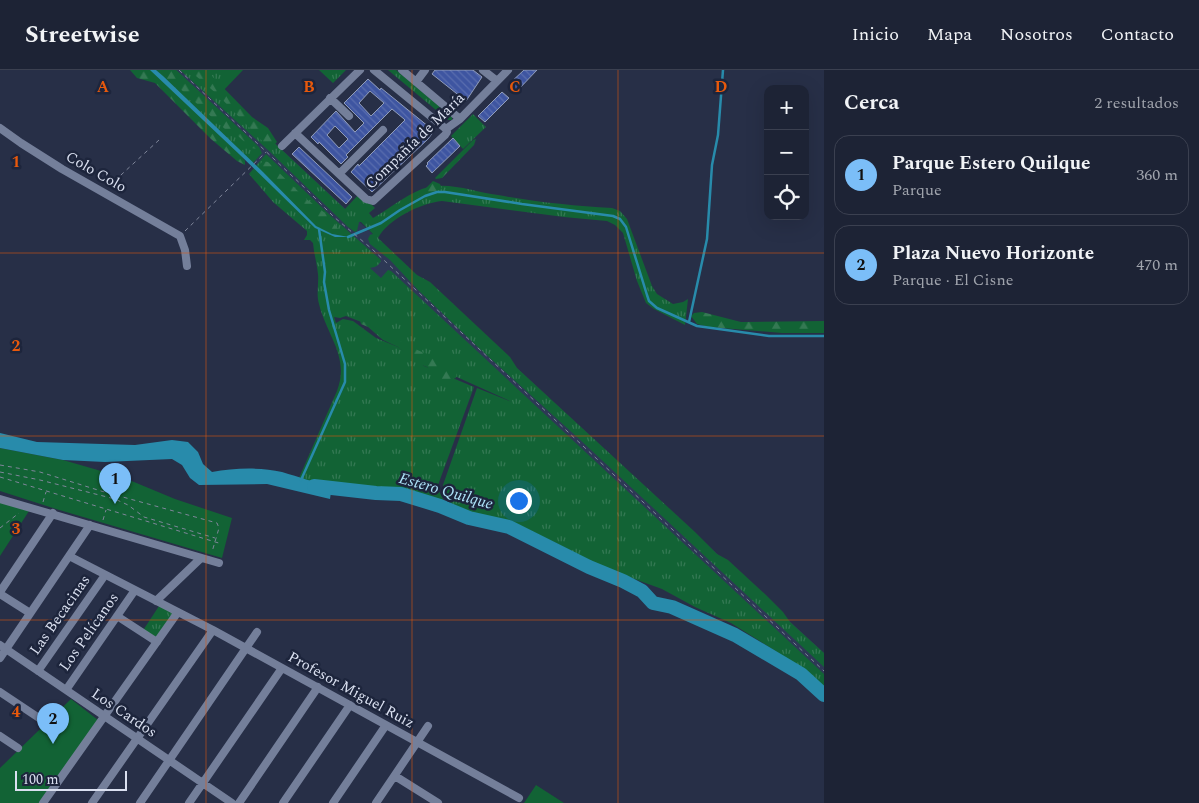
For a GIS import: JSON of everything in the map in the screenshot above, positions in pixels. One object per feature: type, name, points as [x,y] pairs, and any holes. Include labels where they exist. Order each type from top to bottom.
[{"type":"street","points":[[282,146],[360,70]]},
{"type":"street","points":[[374,70],[446,129]]},
{"type":"street","points":[[402,70],[460,119]]},
{"type":"street","points":[[416,82],[425,70]]},
{"type":"street","points":[[483,70],[497,81]]},
{"type":"street","name":"Compañía de María","points":[[295,133],[366,199],[371,202],[375,201],[445,135],[446,129],[460,119],[508,70]]},
{"type":"street","points":[[330,98],[348,116]]},
{"type":"street","name":"Colo Colo","points":[[0,128],[21,143],[102,192],[180,236]]},
{"type":"street","points":[[339,174],[383,130]]},
{"type":"street","points":[[180,236],[185,250],[187,266]]},
{"type":"street","points":[[0,498],[220,563]]},
{"type":"street","points":[[30,613],[0,593],[53,513]]},
{"type":"street","points":[[0,658],[3,647],[30,613],[90,525]]},
{"type":"street","name":"Profesor Miguel Ruiz","points":[[69,556],[247,648],[519,798]]},
{"type":"street","points":[[156,601],[205,559]]},
{"type":"street","name":"Las Becacinas","points":[[38,671],[105,575]]},
{"type":"street","name":"Los Pelícanos","points":[[66,690],[135,590]]},
{"type":"street","points":[[43,803],[178,612]]},
{"type":"street","points":[[117,616],[157,642]]},
{"type":"street","points":[[92,803],[213,630]]},
{"type":"street","points":[[140,803],[257,632]]},
{"type":"street","name":"Los Cardos","points":[[3,647],[232,803]]},
{"type":"street","points":[[189,803],[282,668]]},
{"type":"street","points":[[239,803],[318,687]]},
{"type":"street","points":[[0,692],[45,722]]},
{"type":"street","points":[[283,803],[350,705]]},
{"type":"street","points":[[333,803],[386,725]]},
{"type":"street","points":[[376,803],[428,726]]},
{"type":"street","points":[[0,736],[18,748]]},
{"type":"street","points":[[394,776],[433,802]]},
{"type":"path","points":[[178,70],[824,671]]},
{"type":"path","points":[[102,192],[159,140]]},
{"type":"path","points":[[180,236],[266,151]]},
{"type":"path","points":[[0,465],[40,472],[100,491],[216,523],[219,528],[215,542],[205,559]]},
{"type":"path","points":[[0,472],[114,498],[144,516],[216,538]]},
{"type":"path","points":[[0,477],[222,544]]},
{"type":"path","points":[[40,510],[46,491]]},
{"type":"path","points":[[101,528],[107,509]]},
{"type":"path","points":[[0,528],[24,511]]},
{"type":"shaded area","points":[[150,70],[156,70],[163,76],[316,226],[332,234],[349,237],[335,237],[315,228]]},
{"type":"shaded area","points":[[156,70],[196,70],[824,653],[824,690]]},
{"type":"shaded area","points":[[0,433],[37,442],[135,445],[172,440],[188,442],[198,452],[203,464],[212,472],[265,469],[282,472],[332,485],[330,499],[267,484],[199,485],[190,478],[182,465],[172,459],[105,462],[63,460],[0,448]]},
{"type":"green space","points":[[130,70],[151,70],[239,153],[245,161],[245,165],[237,161],[211,139],[155,83],[137,78]]},
{"type":"green space","points":[[156,70],[176,70],[259,147],[262,153],[253,163]]},
{"type":"green space","points":[[161,70],[176,70],[257,145],[257,149],[251,148],[237,135],[225,129],[163,76]]},
{"type":"green space","points":[[180,70],[243,70],[221,93],[345,209],[360,193],[375,208],[369,213],[373,218],[415,192],[441,186],[526,200],[612,208],[620,211],[627,219],[652,286],[657,294],[673,304],[688,299],[685,325],[646,303],[637,281],[623,233],[615,225],[607,221],[442,201],[425,205],[397,218],[389,224],[378,238],[417,275],[430,282],[510,357],[517,368],[717,554],[728,560],[766,595],[790,622],[824,653],[824,667],[481,350],[418,290],[390,260],[370,244],[368,239],[373,234],[361,222],[359,222],[355,232],[348,227],[269,151]]},
{"type":"green space","points":[[189,70],[206,70],[252,117],[268,128],[277,142],[274,145],[267,146],[218,95]]},
{"type":"green space","points":[[319,70],[346,70],[333,83]]},
{"type":"green space","points":[[388,70],[396,70],[452,117],[452,120],[448,120]]},
{"type":"green space","points":[[473,114],[486,127],[463,149],[451,136]]},
{"type":"green space","points":[[476,139],[474,145],[442,178],[435,178],[473,140]]},
{"type":"green space","points":[[266,154],[332,217],[380,259],[381,261],[378,265],[370,268],[381,278],[388,270],[391,271],[824,674],[824,690],[796,664],[731,623],[695,607],[662,589],[604,568],[554,542],[510,524],[453,506],[443,490],[443,485],[477,388],[512,402],[448,373],[374,327],[346,316],[334,317],[336,323],[343,319],[353,321],[376,338],[398,347],[424,366],[474,387],[438,485],[446,505],[401,491],[348,488],[299,478],[337,391],[341,368],[336,347],[318,300],[318,274],[313,243],[310,240],[304,240],[307,231],[273,202],[249,174]]},
{"type":"green space","points":[[263,161],[268,162],[305,198],[329,216],[341,237],[315,226],[260,170],[258,166]]},
{"type":"green space","points":[[433,181],[440,184],[442,189],[416,198],[392,212],[391,210],[401,202],[424,190]]},
{"type":"green space","points":[[702,312],[741,322],[824,321],[824,333],[782,333],[709,327],[697,324],[691,316],[694,313]]},
{"type":"green space","points":[[360,320],[421,352],[449,363],[456,369],[456,378],[446,381],[438,377],[398,347],[383,340],[368,327],[361,324]]},
{"type":"green space","points":[[0,448],[63,460],[122,477],[175,499],[232,518],[222,558],[0,491]]},
{"type":"green space","points":[[0,499],[29,511],[0,556]]},
{"type":"green space","points":[[161,603],[178,612],[157,642],[142,632]]},
{"type":"green space","points":[[71,699],[98,720],[39,803],[0,803],[0,768]]},
{"type":"green space","points":[[536,785],[564,803],[524,803]]},
{"type":"building","points":[[435,70],[473,70],[482,77],[466,101],[432,74]]},
{"type":"building","points":[[524,70],[537,70],[517,91],[509,84]]},
{"type":"building","points":[[368,79],[434,131],[372,192],[351,172],[405,120],[392,109],[346,155],[348,157],[341,164],[319,142],[318,144],[311,137],[336,111],[355,132],[364,123],[344,103]],"holes":[[[370,91],[384,103],[371,116],[359,103]],[[335,126],[348,139],[339,148],[327,135]]]},
{"type":"building","points":[[502,92],[509,98],[485,122],[478,116]]},
{"type":"building","points":[[453,138],[460,146],[432,173],[426,166],[427,163]]},
{"type":"building","points":[[299,147],[352,197],[346,204],[292,154]]},
{"type":"waterway","points":[[689,322],[707,239],[712,165],[718,135],[723,70]]},
{"type":"waterway","points":[[348,237],[381,223],[425,196],[437,192],[613,216],[620,219],[626,227],[649,301],[657,308],[697,326],[769,336],[824,336]]},
{"type":"waterway","points":[[301,480],[345,382],[345,364],[329,310],[324,282],[325,272],[319,229]]},
{"type":"waterway","name":"Estero Quilque","points":[[314,486],[401,494],[440,506],[469,518],[509,527],[642,591],[653,603],[672,607],[735,635],[801,674],[824,695]]},
{"type":"place","name":"Parque Estero Quilque","points":[[115,504]]},
{"type":"place","name":"Plaza Nuevo Horizonte","points":[[53,744]]}]
